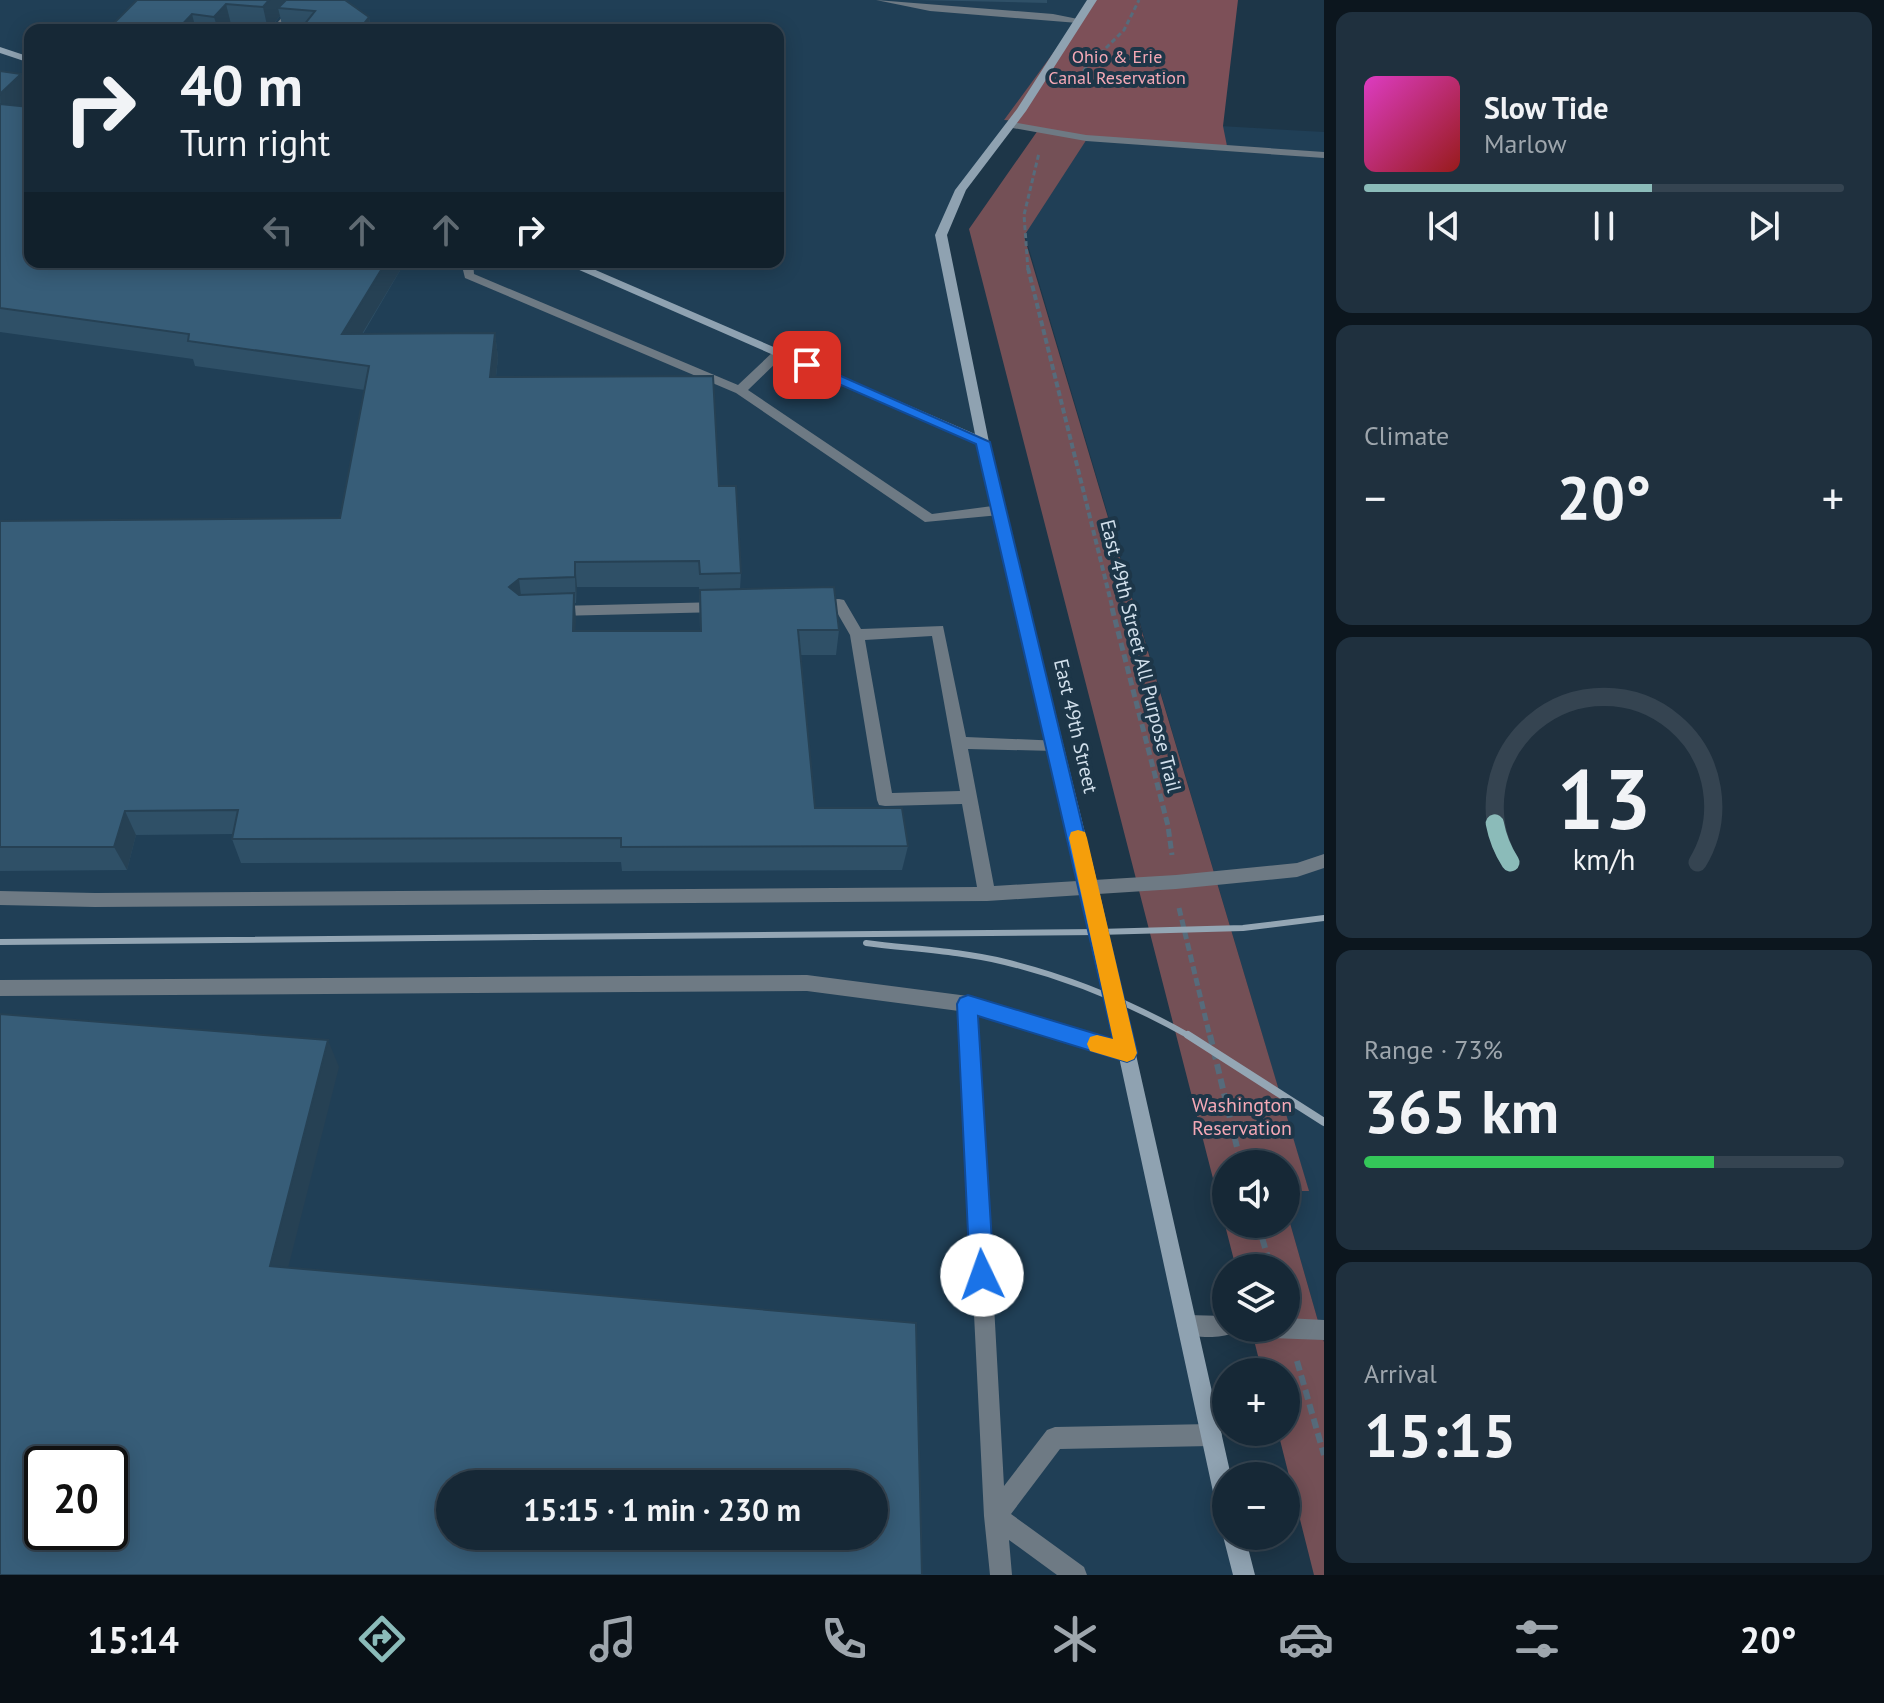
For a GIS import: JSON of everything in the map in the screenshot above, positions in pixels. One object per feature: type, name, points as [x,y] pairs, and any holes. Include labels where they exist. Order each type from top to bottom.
[{"type":"street","name":"East 49th Street","points":[[1092,0],[1011,125],[978,165],[947,211],[941,235],[983,442],[1090,886],[1217,1462]]},
{"type":"street","points":[[0,50],[24,58]]},
{"type":"street","points":[[581,268],[983,442]]},
{"type":"street","points":[[1238,1550],[1244,1575]]},
{"type":"lane","points":[[281,24],[302,0]]},
{"type":"lane","points":[[881,0],[922,9],[1038,14],[1078,20]]},
{"type":"lane","points":[[1011,125],[1086,138],[1324,155]]},
{"type":"lane","points":[[468,268],[469,276],[740,390],[930,519],[1000,510]]},
{"type":"lane","points":[[740,390],[779,353]]},
{"type":"lane","points":[[808,605],[839,604],[857,635],[885,800],[969,797]]},
{"type":"lane","points":[[538,611],[744,606]]},
{"type":"lane","points":[[857,635],[938,630],[987,894]]},
{"type":"lane","points":[[959,743],[1055,745]]},
{"type":"lane","points":[[0,898],[111,900],[987,894],[1176,882],[1297,870],[1324,861]]},
{"type":"lane","points":[[0,988],[807,983],[968,1004],[1127,1053]]},
{"type":"lane","points":[[968,1004],[995,1516],[1001,1575]]},
{"type":"lane","points":[[1187,1325],[1212,1326]]},
{"type":"lane","points":[[1300,1329],[1324,1330]]},
{"type":"lane","points":[[995,1516],[1055,1438],[1211,1435]]},
{"type":"lane","points":[[995,1516],[1076,1575]]},
{"type":"path","points":[[1068,87],[1124,30],[1139,0]]},
{"type":"path","name":"East 49th Street All Purpose Trail","points":[[1039,156],[1024,215],[1028,275],[1168,826],[1182,930],[1237,1150]]},
{"type":"path","points":[[1285,1342],[1324,1455]]},
{"type":"shaded area","points":[[0,0],[1092,0],[978,165],[941,235],[1217,1462],[1212,1462],[1212,1550],[1232,1550],[1244,1575],[0,1575]]},
{"type":"shaded area","points":[[1099,119],[1324,132],[1324,1342],[1294,1238],[1300,1238],[1300,1190],[1308,1189],[1300,1162],[1300,1150],[1296,1150],[1024,232]]},
{"type":"green space","name":"Washington Reservation","points":[[1092,0],[1096,125],[1024,236],[1297,1150],[1212,1150],[1212,1175],[969,229],[1043,123],[1004,120]]},
{"type":"green space","name":"Ohio & Erie Canal Reservation","points":[[1092,0],[1238,0],[1223,126],[1227,146],[1086,138],[1011,125]]},
{"type":"green space","name":"Washington Reservation","points":[[1300,1161],[1309,1191],[1300,1191]]},
{"type":"green space","name":"Washington Reservation","points":[[1228,1238],[1294,1238],[1299,1254],[1232,1254]]},
{"type":"green space","name":"Washington Reservation","points":[[1300,1258],[1324,1342],[1324,1575],[1314,1575],[1300,1519],[1300,1462],[1286,1462],[1282,1446],[1300,1446],[1300,1358],[1258,1358],[1254,1342],[1300,1342]]},
{"type":"building","points":[[137,0],[269,0],[263,7],[226,4],[214,17],[192,14],[183,24],[113,24]]},
{"type":"building","points":[[286,0],[345,0],[369,17],[364,24],[305,24],[315,11],[278,8]]},
{"type":"building","points":[[0,71],[21,74],[0,94]]},
{"type":"building","points":[[0,104],[24,106],[24,268],[382,268],[342,334],[495,333],[490,377],[713,376],[719,486],[736,486],[741,573],[700,574],[699,561],[575,562],[575,577],[519,579],[509,587],[519,595],[574,593],[573,631],[701,631],[700,590],[834,587],[839,630],[798,630],[815,808],[902,808],[908,846],[621,847],[621,838],[232,839],[238,810],[125,811],[114,847],[0,847],[0,521],[340,518],[369,366],[188,341],[189,334],[0,308]]},
{"type":"building","points":[[0,1014],[328,1040],[270,1266],[916,1323],[922,1575],[0,1575]]},
{"type":"railway","points":[[0,942],[1098,932],[1243,928],[1324,918]]},
{"type":"railway","points":[[866,943],[971,955],[1030,968],[1101,993],[1191,1037]]},
{"type":"railway","points":[[1188,1035],[1324,1122]]},
{"type":"slow traffic","points":[[1078,838],[1127,1053],[1097,1044]]},
{"type":"route","points":[[807,365],[983,442],[1127,1053],[968,1004],[982,1275]]}]
